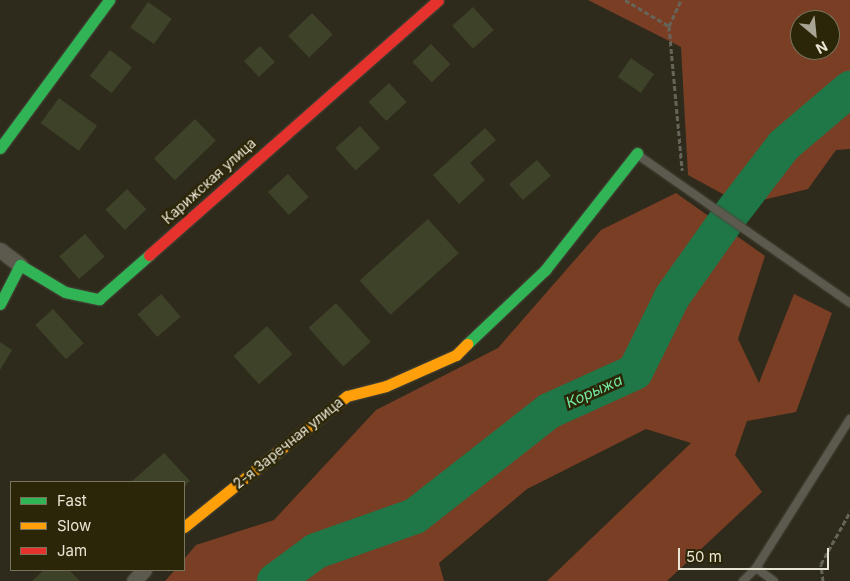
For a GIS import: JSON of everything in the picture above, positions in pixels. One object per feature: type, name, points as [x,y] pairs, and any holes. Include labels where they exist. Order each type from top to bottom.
[{"type":"street","points":[[0,148],[109,0]]},
{"type":"street","name":"Карижская улица","points":[[20,266],[65,292],[99,299],[438,0]]},
{"type":"street","name":"2-я Заречная улица","points":[[185,526],[347,396],[386,386],[456,354],[545,270],[637,153]]},
{"type":"street","points":[[0,250],[20,266],[0,304]]},
{"type":"street","points":[[134,581],[143,571]]},
{"type":"lane","points":[[637,153],[850,303]]},
{"type":"lane","points":[[743,581],[756,568],[850,419]]},
{"type":"lane","points":[[756,568],[774,581]]},
{"type":"path","points":[[625,0],[669,26]]},
{"type":"path","points":[[681,0],[669,26],[683,186]]},
{"type":"path","points":[[823,581],[821,564],[850,512]]},
{"type":"shaded area","points":[[588,0],[850,0],[850,149],[836,150],[808,189],[743,205],[688,175],[681,47]]},
{"type":"shaded area","points":[[676,193],[765,256],[738,339],[759,383],[794,294],[832,313],[796,412],[747,421],[735,455],[762,492],[667,581],[547,581],[691,443],[646,429],[527,489],[439,563],[444,581],[165,581],[174,571],[185,571],[185,558],[196,545],[274,520],[376,410],[498,348],[601,230]]},
{"type":"building","points":[[148,2],[172,19],[154,44],[130,27]]},
{"type":"building","points":[[473,7],[494,30],[473,49],[452,26]]},
{"type":"building","points":[[312,13],[333,35],[309,58],[288,36]]},
{"type":"building","points":[[431,44],[450,64],[432,82],[412,62]]},
{"type":"building","points":[[260,46],[275,62],[259,77],[244,61]]},
{"type":"building","points":[[110,50],[132,67],[112,93],[90,76]]},
{"type":"building","points":[[631,58],[654,74],[641,93],[618,77]]},
{"type":"building","points":[[389,83],[407,102],[386,121],[369,102]]},
{"type":"building","points":[[59,98],[97,126],[79,151],[41,123]]},
{"type":"building","points":[[195,119],[216,141],[175,180],[154,159]]},
{"type":"building","points":[[360,126],[380,148],[356,170],[335,148]]},
{"type":"building","points":[[485,128],[496,140],[470,163],[485,180],[459,204],[433,175]]},
{"type":"building","points":[[537,160],[551,176],[523,200],[509,184]]},
{"type":"building","points":[[288,174],[309,197],[289,215],[268,192]]},
{"type":"building","points":[[127,189],[146,209],[125,230],[105,210]]},
{"type":"building","points":[[428,219],[459,253],[390,315],[360,281]]},
{"type":"building","points":[[85,234],[105,257],[79,279],[59,256]]},
{"type":"building","points":[[161,294],[181,317],[157,337],[138,314]]},
{"type":"building","points":[[336,303],[371,342],[343,366],[309,328]]},
{"type":"building","points":[[53,309],[84,343],[66,359],[35,325]]},
{"type":"building","points":[[267,326],[292,354],[259,384],[234,356]]},
{"type":"building","points":[[0,342],[12,350],[0,370]]},
{"type":"building","points":[[164,453],[190,481],[185,486],[185,481],[132,481]]},
{"type":"building","points":[[43,571],[70,571],[80,581],[32,581]]},
{"type":"waterway","name":"Корыжа","points":[[275,581],[316,551],[415,516],[549,411],[635,372],[672,297],[728,218],[784,145],[850,89]]},
{"type":"traffic: fast","points":[[0,148],[109,0]]},
{"type":"traffic: fast","points":[[467,344],[545,270],[637,153]]},
{"type":"traffic: fast","points":[[0,304],[20,265],[65,292],[99,299],[149,255]]},
{"type":"traffic: slow","points":[[185,526],[347,396],[386,386],[456,355],[467,344]]},
{"type":"traffic: jam","points":[[149,255],[438,0]]}]
